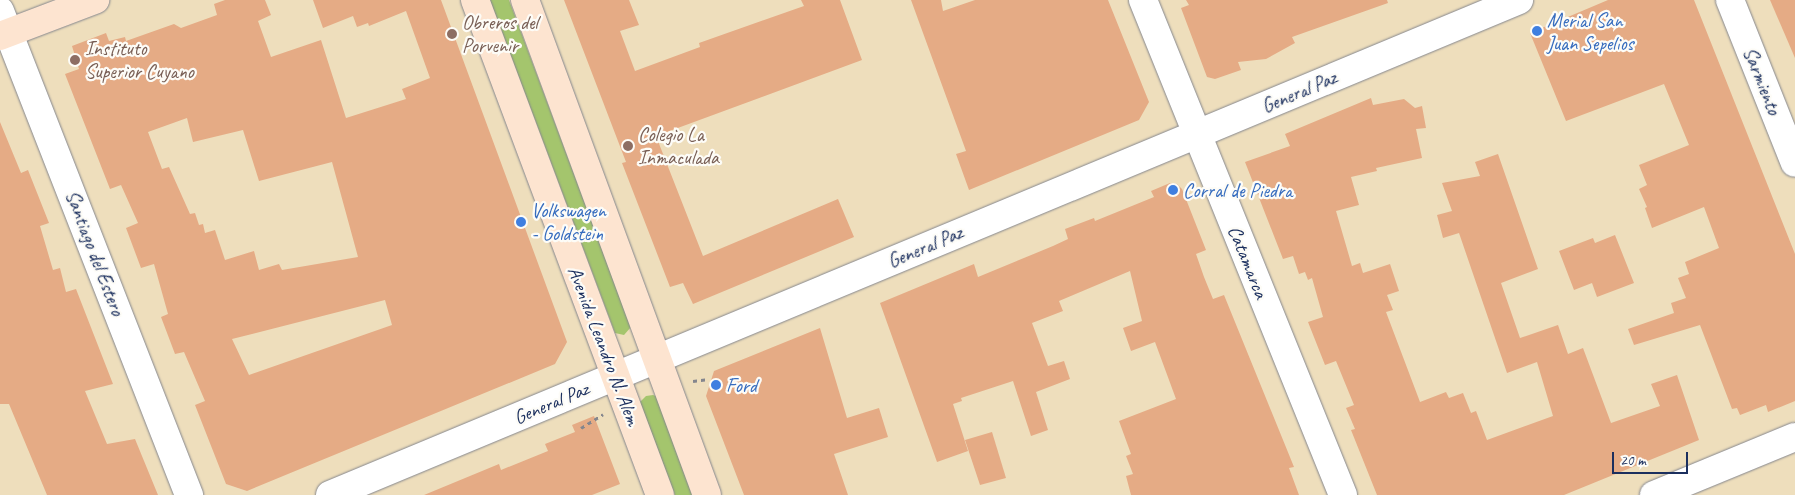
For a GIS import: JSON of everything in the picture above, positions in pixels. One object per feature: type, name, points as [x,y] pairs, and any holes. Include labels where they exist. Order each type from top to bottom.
[{"type":"street","points":[[3,26],[95,0]]},
{"type":"street","name":"Avenida Leandro N. Alem","points":[[475,0],[660,495]]},
{"type":"street","points":[[525,0],[707,495]]},
{"type":"street","name":"Catamarca","points":[[1143,0],[1343,495]]},
{"type":"street","name":"General Paz","points":[[330,495],[1519,0]]},
{"type":"street","name":"Sarmiento","points":[[1730,0],[1795,163]]},
{"type":"street","name":"Santiago del Estero","points":[[3,26],[189,495]]},
{"type":"street","points":[[1654,495],[1795,437]]},
{"type":"green space","points":[[490,0],[509,0],[631,327],[624,335],[615,333]]},
{"type":"green space","points":[[646,396],[656,396],[692,495],[675,495],[640,402]]},
{"type":"building","points":[[225,0],[265,0],[271,15],[258,21],[271,57],[321,40],[346,118],[406,99],[402,89],[430,78],[406,11],[369,26],[368,23],[357,27],[353,16],[323,28],[313,0],[441,0],[567,342],[555,364],[247,491],[226,484],[195,405],[205,401],[184,352],[175,354],[161,317],[168,314],[154,264],[141,268],[126,228],[138,223],[121,185],[110,189],[65,74],[79,69],[72,46],[106,33],[109,41],[125,37],[126,41],[174,24],[181,28],[217,15],[214,4]],"holes":[[[187,118],[193,142],[243,130],[259,181],[332,162],[358,257],[282,270],[279,264],[259,270],[254,251],[225,260],[215,230],[205,233],[203,224],[199,225],[195,213],[190,214],[169,167],[162,169],[148,132]],[[385,300],[392,325],[249,375],[232,339]]]},
{"type":"building","points":[[564,0],[629,0],[639,25],[620,31],[635,71],[700,47],[699,43],[804,6],[801,0],[840,0],[862,60],[656,136],[703,256],[838,199],[854,237],[693,304],[683,283],[670,287],[622,163],[626,162]]},
{"type":"building","points":[[911,0],[941,0],[943,11],[975,0],[1108,0],[1149,102],[1139,120],[969,190],[956,154],[966,151]]},
{"type":"building","points":[[1186,0],[1387,0],[1388,3],[1292,37],[1295,43],[1266,59],[1238,62],[1241,70],[1215,79],[1207,77],[1181,8],[1189,5]]},
{"type":"building","points":[[1608,0],[1694,0],[1795,254],[1795,401],[1768,412],[1766,405],[1740,415],[1737,408],[1732,409],[1700,325],[1634,345],[1628,329],[1674,313],[1671,303],[1686,298],[1678,278],[1689,274],[1685,262],[1719,248],[1704,207],[1652,228],[1645,208],[1647,207],[1639,189],[1647,185],[1639,165],[1689,145],[1664,84],[1566,121],[1530,33]]},
{"type":"building","points":[[1770,0],[1795,0],[1795,58]]},
{"type":"building","points":[[1371,98],[1373,105],[1404,99],[1415,108],[1422,106],[1426,128],[1416,129],[1422,158],[1376,168],[1377,171],[1351,177],[1359,205],[1336,211],[1352,266],[1360,263],[1363,273],[1390,264],[1399,291],[1387,295],[1393,310],[1386,312],[1420,402],[1446,392],[1449,398],[1463,393],[1471,413],[1476,411],[1487,440],[1553,416],[1537,362],[1507,373],[1459,233],[1443,238],[1437,215],[1452,211],[1442,183],[1480,176],[1475,162],[1498,154],[1538,269],[1501,283],[1520,338],[1558,325],[1568,354],[1583,348],[1611,423],[1660,406],[1651,384],[1677,375],[1699,440],[1564,495],[1377,495],[1351,430],[1355,429],[1346,408],[1354,405],[1336,361],[1325,365],[1308,322],[1323,317],[1312,278],[1308,280],[1305,272],[1299,274],[1293,256],[1283,259],[1245,162],[1290,146],[1285,134]]},
{"type":"building","points":[[0,122],[21,173],[28,170],[49,223],[40,226],[53,270],[60,268],[66,292],[76,289],[113,384],[85,391],[107,444],[135,439],[158,495],[47,495],[9,404],[0,404]]},
{"type":"building","points":[[1170,183],[1177,184],[1182,189],[1206,250],[1196,254],[1204,277],[1213,299],[1224,295],[1294,467],[1289,468],[1299,495],[1131,495],[1126,476],[1133,474],[1126,456],[1131,454],[1119,421],[1176,399],[1155,342],[1131,351],[1123,328],[1142,321],[1130,271],[1059,301],[1063,311],[1032,323],[1048,366],[1064,361],[1070,379],[1036,392],[1048,430],[1031,436],[1013,381],[961,398],[962,401],[953,404],[968,451],[937,462],[880,303],[974,264],[978,277],[1053,246],[1068,239],[1065,229],[1094,218],[1095,221],[1154,197],[1151,191]]},
{"type":"building","points":[[1615,235],[1634,283],[1597,297],[1592,283],[1574,290],[1559,251],[1593,238],[1595,243]]},
{"type":"building","points":[[820,328],[847,418],[879,408],[888,437],[834,454],[848,495],[744,495],[706,396],[714,371]]},
{"type":"building","points":[[594,416],[620,484],[592,495],[424,495],[499,464],[501,470],[548,451],[545,444],[575,432],[572,425]]},
{"type":"building","points":[[992,432],[1006,478],[980,485],[965,440]]},
{"type":"place","name":"Merial San Juan Sepelios","points":[[1537,31]]},
{"type":"place","name":"Obreros del Porvenir","points":[[452,34]]},
{"type":"place","name":"Instituto Superior Cuyano","points":[[75,60]]},
{"type":"place","name":"Colegio La Inmaculada","points":[[628,146]]},
{"type":"place","name":"Corral de Piedra","points":[[1173,190]]},
{"type":"place","name":"Volkswagen - Goldstein","points":[[521,222]]},
{"type":"place","name":"Ford","points":[[716,385]]}]
